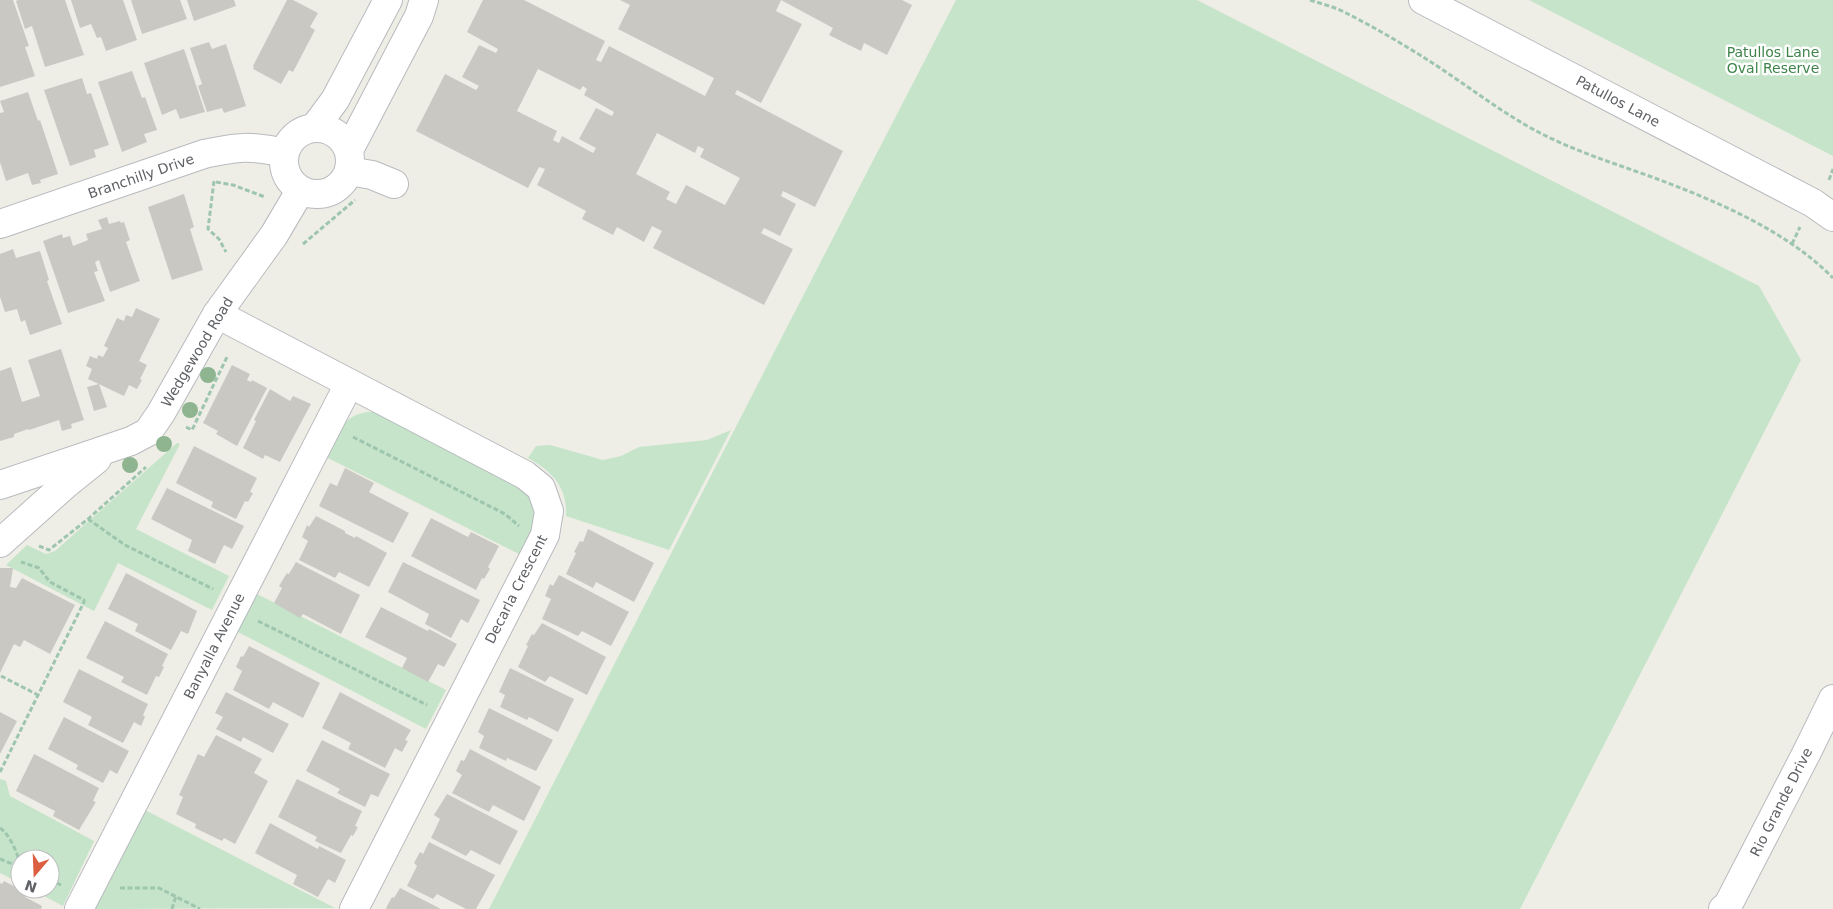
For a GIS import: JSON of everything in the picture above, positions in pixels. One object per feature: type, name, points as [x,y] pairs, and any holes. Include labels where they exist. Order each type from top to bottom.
[{"type":"street","points":[[315,128],[336,100],[388,0]]},
{"type":"street","points":[[352,172],[343,141],[336,133],[326,129],[315,128],[295,135],[288,143],[284,153],[283,164],[286,174],[292,184],[300,190],[320,195],[329,193],[345,180],[352,172],[419,16],[424,0]]},
{"type":"street","name":"Patullos Lane","points":[[1423,0],[1826,209]]},
{"type":"street","name":"Branchilly Drive","points":[[0,224],[204,154],[235,148],[260,148],[284,153]]},
{"type":"street","points":[[352,172],[372,175],[394,184]]},
{"type":"street","name":"Wedgewood Road","points":[[0,485],[131,441],[148,432],[217,314],[274,235],[300,190]]},
{"type":"street","name":"Decarla Crescent","points":[[217,314],[525,475],[542,488],[549,511],[545,535],[354,909]]},
{"type":"street","name":"Banyalla Avenue","points":[[79,909],[349,384]]},
{"type":"street","name":"Wedgewood Road","points":[[8,551],[66,484],[112,447]]},
{"type":"street","name":"Rio Grande Drive","points":[[1726,908],[1833,699]]},
{"type":"path","points":[[1310,0],[1344,12],[1384,34],[1435,64],[1484,99],[1530,128],[1582,152],[1698,195],[1747,218],[1792,244],[1817,262],[1833,278]]},
{"type":"path","points":[[298,249],[354,202],[352,172]]},
{"type":"path","points":[[208,178],[233,185],[272,200]]},
{"type":"path","points":[[214,181],[208,229],[219,239],[230,259]]},
{"type":"path","points":[[1792,244],[1801,226]]},
{"type":"path","points":[[184,426],[192,430],[229,353]]},
{"type":"path","points":[[349,435],[505,514],[517,523],[523,531]]},
{"type":"path","points":[[36,544],[49,550],[88,519],[146,467]]},
{"type":"path","points":[[88,519],[125,545],[216,591]]},
{"type":"path","points":[[0,772],[84,602],[84,600],[50,582],[39,568],[8,551]]},
{"type":"path","points":[[254,618],[430,707]]},
{"type":"path","points":[[1,676],[38,695]]},
{"type":"path","points":[[0,828],[4,831],[14,849]]},
{"type":"path","points":[[115,888],[159,888],[200,909]]},
{"type":"path","points":[[172,909],[176,896]]},
{"type":"green space","points":[[956,0],[1197,0],[1759,286],[1801,360],[1520,909],[489,909]]},
{"type":"green space","name":"Patullos Lane Oval Reserve","points":[[1529,0],[1833,0],[1833,156]]},
{"type":"green space","points":[[379,412],[528,488],[539,512],[523,556],[326,457],[337,434],[346,422],[358,414]]},
{"type":"green space","points":[[731,430],[669,550],[566,516],[564,497],[557,481],[537,463],[528,458],[536,446],[550,445],[603,460],[621,456],[639,447],[707,440]]},
{"type":"green space","points":[[177,443],[180,444],[136,529],[229,576],[212,610],[118,563],[94,611],[6,565],[27,545],[46,554],[55,551]]},
{"type":"green space","points":[[255,593],[446,690],[426,729],[236,631]]},
{"type":"green space","points":[[0,779],[6,781],[10,796],[94,841],[63,906],[50,899],[60,899],[60,849],[10,849],[10,878],[0,873]]},
{"type":"green space","points":[[145,810],[335,908],[95,909]]},
{"type":"building","points":[[0,0],[13,0],[29,46],[25,47],[35,76],[0,87]]},
{"type":"building","points":[[65,0],[84,55],[45,67],[32,26],[25,29],[16,1]]},
{"type":"building","points":[[71,0],[123,0],[137,40],[106,51],[101,37],[97,38],[91,24],[80,28]]},
{"type":"building","points":[[131,0],[180,0],[187,19],[142,34]]},
{"type":"building","points":[[187,0],[234,0],[236,6],[194,21]]},
{"type":"building","points":[[287,0],[293,0],[318,13],[310,27],[315,30],[293,72],[289,70],[281,84],[253,69],[253,66]]},
{"type":"building","points":[[483,0],[524,0],[605,41],[596,60],[601,62],[609,46],[705,96],[714,78],[618,29],[630,5],[620,0],[781,0],[776,11],[802,24],[761,103],[737,90],[735,94],[843,151],[815,207],[783,191],[781,196],[796,204],[780,236],[764,228],[761,233],[793,249],[764,305],[653,248],[662,231],[652,226],[644,242],[617,227],[613,235],[582,219],[586,211],[537,185],[545,169],[539,167],[528,188],[416,131],[445,74],[476,90],[479,86],[462,77],[479,45],[496,53],[498,49],[467,32]],"holes":[[[538,69],[580,90],[583,86],[587,89],[584,95],[614,112],[612,116],[596,108],[579,139],[596,148],[593,153],[562,136],[559,143],[553,140],[557,131],[517,111]],[[657,133],[695,153],[698,146],[704,149],[700,157],[740,178],[725,205],[686,185],[676,204],[666,199],[670,192],[636,174]]]},
{"type":"building","points":[[781,0],[902,0],[912,5],[887,55],[864,43],[861,51],[829,35],[833,28]]},
{"type":"building","points":[[209,42],[212,49],[226,44],[246,106],[224,113],[222,108],[207,112],[198,86],[202,84],[190,48]]},
{"type":"building","points":[[184,49],[205,112],[180,119],[176,109],[162,115],[144,63]]},
{"type":"building","points":[[132,71],[142,98],[145,97],[157,130],[144,134],[147,142],[122,152],[98,82]]},
{"type":"building","points":[[82,78],[87,94],[91,93],[109,145],[94,150],[96,157],[70,166],[44,90]]},
{"type":"building","points":[[28,92],[38,121],[40,120],[58,174],[40,180],[41,183],[32,185],[28,173],[6,181],[0,162],[0,113],[4,112],[0,101]]},
{"type":"building","points":[[184,194],[194,227],[190,229],[203,270],[172,280],[148,207]]},
{"type":"building","points":[[107,217],[109,224],[120,221],[121,223],[124,222],[130,240],[126,242],[140,281],[110,292],[99,260],[95,262],[98,271],[94,272],[105,301],[68,313],[43,241],[62,234],[63,238],[70,236],[73,246],[88,240],[86,234],[102,229],[98,220]]},
{"type":"building","points":[[13,249],[16,258],[40,251],[49,280],[47,281],[62,324],[30,335],[25,320],[21,322],[17,309],[5,312],[0,297],[0,254]]},
{"type":"building","points":[[136,308],[160,319],[139,361],[147,365],[140,379],[142,380],[137,389],[129,385],[124,396],[88,379],[92,369],[86,366],[90,356],[97,359],[98,355],[103,357],[108,348],[104,346],[117,318],[124,321],[126,315],[132,317]]},
{"type":"building","points":[[61,349],[84,420],[71,424],[72,428],[62,431],[59,420],[28,429],[14,434],[14,437],[0,441],[0,371],[11,367],[22,402],[40,396],[28,360]]},
{"type":"building","points":[[232,365],[250,374],[247,380],[251,382],[252,380],[267,388],[237,446],[216,434],[218,431],[203,423]]},
{"type":"building","points":[[99,384],[107,407],[94,411],[87,387]]},
{"type":"building","points":[[270,389],[290,401],[293,396],[311,404],[280,462],[265,455],[263,459],[243,448],[256,421],[254,420]]},
{"type":"building","points":[[194,446],[257,478],[250,492],[253,493],[248,502],[245,501],[236,519],[211,507],[213,502],[176,483]]},
{"type":"building","points":[[345,468],[374,483],[369,492],[409,513],[393,543],[319,506],[330,483],[337,486]]},
{"type":"building","points":[[167,488],[244,526],[232,549],[224,545],[215,564],[188,551],[192,540],[151,519]]},
{"type":"building","points":[[316,516],[345,531],[345,533],[355,538],[356,536],[387,553],[369,587],[339,572],[335,578],[299,560],[308,541],[302,537],[307,525],[309,527]]},
{"type":"building","points":[[431,518],[468,537],[471,532],[499,546],[488,567],[490,569],[484,579],[482,578],[476,590],[411,556]]},
{"type":"building","points":[[588,529],[654,563],[634,602],[596,582],[593,588],[566,574],[576,553],[574,552],[580,541],[583,542]]},
{"type":"building","points":[[296,562],[360,595],[341,634],[303,614],[300,618],[274,603],[282,588],[279,586]]},
{"type":"building","points":[[403,562],[480,600],[468,623],[461,619],[451,638],[425,624],[429,614],[388,592]]},
{"type":"building","points":[[0,568],[13,568],[10,587],[16,588],[22,578],[75,605],[50,654],[24,640],[20,647],[14,644],[0,673]]},
{"type":"building","points":[[126,573],[197,611],[188,634],[181,631],[171,650],[135,631],[138,624],[108,609]]},
{"type":"building","points":[[559,575],[629,612],[611,646],[582,631],[578,636],[542,619],[551,599],[545,596],[550,584],[553,586]]},
{"type":"building","points":[[381,607],[457,644],[444,667],[438,664],[428,682],[402,668],[407,658],[365,637]]},
{"type":"building","points":[[105,621],[168,654],[159,677],[156,676],[147,695],[121,682],[124,677],[86,658]]},
{"type":"building","points":[[542,623],[606,657],[587,695],[550,676],[545,682],[518,667],[532,634],[534,635]]},
{"type":"building","points":[[249,646],[320,683],[303,718],[273,702],[269,709],[233,690],[242,671],[236,667],[241,656],[243,657]]},
{"type":"building","points":[[510,668],[574,699],[558,732],[529,717],[527,720],[500,707],[505,695],[499,692]]},
{"type":"building","points":[[79,669],[148,704],[141,726],[134,722],[123,743],[88,725],[92,717],[63,702]]},
{"type":"building","points":[[226,692],[289,724],[273,753],[243,737],[241,742],[216,729],[223,717],[215,713]]},
{"type":"building","points":[[340,692],[411,730],[405,740],[408,741],[402,752],[395,748],[385,768],[348,749],[351,743],[322,728]]},
{"type":"building","points":[[489,708],[553,740],[536,771],[507,758],[506,761],[479,748],[484,736],[478,732]]},
{"type":"building","points":[[0,712],[17,721],[0,754]]},
{"type":"building","points":[[64,717],[129,751],[117,774],[110,770],[103,783],[76,769],[78,765],[48,749]]},
{"type":"building","points":[[216,735],[262,759],[254,773],[268,781],[235,844],[224,838],[222,841],[195,828],[196,824],[176,814],[183,797],[179,795],[198,754],[204,757]]},
{"type":"building","points":[[322,740],[390,774],[378,797],[371,794],[365,807],[337,793],[340,789],[306,771]]},
{"type":"building","points":[[470,749],[541,787],[524,821],[493,805],[489,812],[452,793],[462,775],[456,771],[461,760],[464,761]]},
{"type":"building","points":[[34,754],[99,788],[93,801],[96,802],[79,830],[53,816],[55,811],[16,791]]},
{"type":"building","points":[[297,779],[362,811],[355,826],[358,827],[341,853],[315,841],[317,837],[278,817]]},
{"type":"building","points":[[447,794],[518,831],[500,865],[471,850],[466,856],[431,838],[440,819],[434,815]]},
{"type":"building","points":[[270,823],[318,849],[319,846],[346,860],[335,883],[328,879],[318,897],[293,884],[297,875],[255,853]]},
{"type":"building","points":[[429,842],[495,875],[476,909],[466,909],[437,894],[433,899],[407,886],[417,866],[414,863],[420,852],[423,854]]},
{"type":"building","points":[[4,881],[10,884],[10,899],[29,899],[42,906],[41,909],[0,909],[0,883],[2,884]]},
{"type":"building","points":[[400,888],[441,909],[387,909],[392,897],[394,898]]}]
